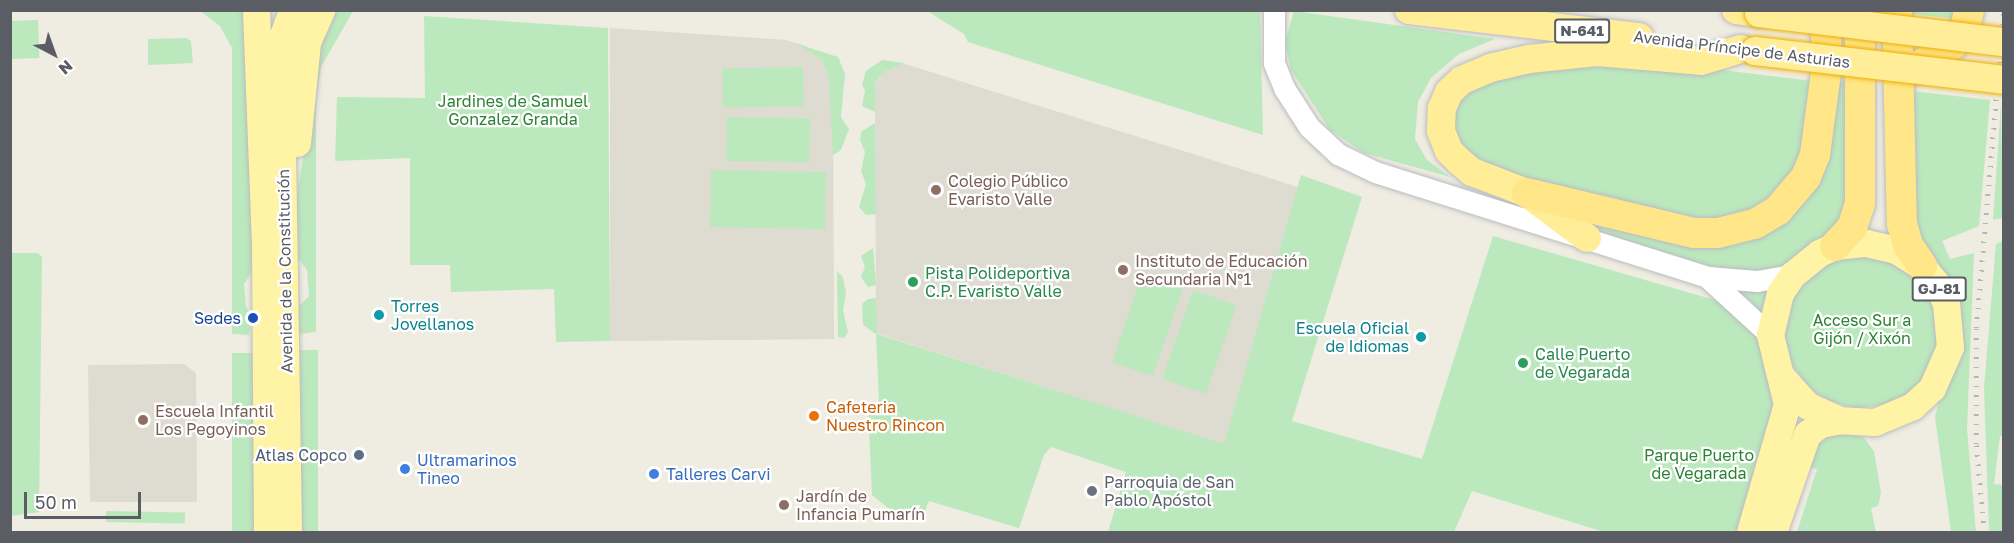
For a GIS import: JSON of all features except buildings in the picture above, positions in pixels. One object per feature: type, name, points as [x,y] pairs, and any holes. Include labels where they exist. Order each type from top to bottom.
[{"type":"highway","name":"Avenida Príncipe de Asturias","points":[[1409,10],[2004,80]]},
{"type":"highway","points":[[1748,50],[1701,61],[1597,52],[1529,59],[1490,68],[1462,80],[1449,92],[1442,108],[1441,131],[1449,151],[1472,171],[1527,193],[1694,233],[1718,234],[1755,224],[1778,210],[1806,177],[1815,155],[1827,65],[1825,10]]},
{"type":"highway","name":"GJ-81","points":[[1836,246],[1852,228],[1860,204],[1860,10]]},
{"type":"highway","name":"GJ-81","points":[[1897,10],[1902,224],[1908,245],[1922,266]]},
{"type":"highway","points":[[1748,12],[1966,22],[2004,42]]},
{"type":"highway","points":[[1914,69],[1933,59],[1966,22]]},
{"type":"highway","points":[[1527,193],[1587,238]]},
{"type":"main road","name":"Avenida de la Constitución","points":[[256,10],[266,241],[267,532]]},
{"type":"main road","name":"Avenida de la Constitución","points":[[288,532],[282,45],[292,10]]},
{"type":"main road","points":[[286,242],[307,42],[321,10]]},
{"type":"main road","name":"GJ-81","points":[[1866,243],[1886,247],[1922,266],[1946,303],[1950,347],[1943,369],[1932,388],[1912,406],[1894,416],[1875,422],[1840,420],[1807,405],[1782,377],[1770,335],[1780,293],[1792,275],[1804,263],[1836,246],[1866,243]]},
{"type":"main road","points":[[1750,532],[1787,404],[1782,377]]},
{"type":"main road","points":[[1773,532],[1807,434],[1820,424],[1840,420]]},
{"type":"street","points":[[1272,21],[1274,63],[1284,88],[1309,128],[1338,154],[1375,172],[1708,277],[1757,281],[1792,275]]},
{"type":"street","points":[[1708,277],[1770,335]]},
{"type":"shaded area","points":[[610,28],[786,40],[805,46],[822,60],[829,78],[833,108],[834,339],[610,341]]},
{"type":"shaded area","name":"Instituto de Educación Secundaria Nº1","points":[[902,63],[1298,187],[1224,445],[876,333],[875,84],[884,72]]},
{"type":"shaded area","points":[[184,364],[196,373],[197,502],[90,502],[88,365]]},
{"type":"green space","points":[[200,11],[245,11],[255,267],[244,284],[246,307],[252,315],[249,335],[232,334],[232,48],[220,26]]},
{"type":"green space","points":[[332,11],[353,11],[321,67],[316,98],[316,332],[291,335],[294,311],[309,296],[307,270],[294,253],[296,203],[322,32]]},
{"type":"green space","points":[[927,11],[1260,11],[1263,135],[968,42],[964,34]]},
{"type":"green space","points":[[1294,11],[1495,39],[1459,54],[1431,78],[1418,102],[1415,139],[1427,160],[1450,177],[1364,153],[1330,130],[1291,70],[1285,42]]},
{"type":"green space","points":[[1912,11],[1961,11],[1961,19],[1912,14]]},
{"type":"green space","name":"Jardines de Samuel Gonzalez Granda","points":[[424,16],[608,28],[610,341],[556,342],[554,289],[451,292],[450,265],[410,265],[410,158],[335,161],[337,97],[425,98]]},
{"type":"green space","points":[[38,20],[39,58],[12,59],[11,21]]},
{"type":"green space","points":[[187,38],[191,41],[193,63],[148,65],[148,39]]},
{"type":"green space","points":[[798,44],[838,57],[845,74],[841,117],[849,129],[841,150],[833,155],[829,78],[822,60]]},
{"type":"green space","points":[[882,60],[904,63],[884,72],[875,83],[875,112],[862,106],[865,90],[862,85],[866,71]]},
{"type":"green space","points":[[1582,63],[1722,70],[1812,81],[1801,161],[1759,211],[1694,222],[1513,176],[1487,166],[1460,145],[1452,126],[1454,107],[1466,89],[1508,75]]},
{"type":"green space","points":[[803,67],[804,106],[723,107],[722,68]]},
{"type":"green space","points":[[1831,81],[1846,82],[1845,205],[1834,230],[1776,272],[1737,274],[1604,235],[1578,219],[1773,225]]},
{"type":"green space","points":[[1912,91],[1990,100],[1979,226],[1942,241],[1950,259],[1974,253],[1967,429],[1976,532],[1951,532],[1935,417],[1939,401],[1958,364],[1963,335],[1949,277],[1926,251],[1912,208]]},
{"type":"green space","points":[[2001,104],[2003,218],[1993,220]]},
{"type":"green space","points":[[727,117],[810,118],[809,162],[726,161]]},
{"type":"green space","points":[[875,123],[876,214],[866,215],[859,207],[866,184],[861,171],[865,152],[860,140],[861,132]]},
{"type":"green space","points":[[711,170],[826,172],[825,229],[710,227]]},
{"type":"green space","name":"Parque Puerto de Vegarada","points":[[1301,175],[1362,197],[1292,421],[1422,459],[1493,236],[1746,309],[1782,377],[1750,532],[1604,532],[1472,491],[1454,532],[1108,532],[1126,472],[1051,447],[1044,455],[1019,528],[929,501],[921,520],[888,508],[872,495],[868,405],[879,403],[876,334],[863,325],[862,304],[868,299],[876,298],[877,334],[1224,444]]},
{"type":"green space","points":[[2003,241],[2004,436],[2000,436],[1994,484],[2003,485],[2004,532],[1989,532],[1984,388],[1996,244]]},
{"type":"green space","points":[[873,248],[876,285],[868,287],[861,277],[865,267],[861,256]]},
{"type":"green space","points":[[11,253],[38,253],[42,257],[39,512],[11,516]]},
{"type":"green space","name":"Acceso Sur a Gijón / Xixón","points":[[1838,255],[1890,256],[1934,297],[1941,334],[1923,379],[1905,395],[1883,405],[1856,408],[1830,402],[1808,387],[1792,365],[1784,340],[1785,313],[1796,288]]},
{"type":"green space","points":[[837,271],[843,277],[846,293],[843,310],[848,332],[844,338],[838,337]]},
{"type":"green space","points":[[1142,275],[1183,289],[1153,376],[1112,362]]},
{"type":"green space","points":[[1730,286],[1770,286],[1762,314],[1750,301]]},
{"type":"green space","points":[[1193,290],[1236,305],[1206,394],[1162,379]]},
{"type":"green space","points":[[293,350],[318,350],[318,532],[293,532]]},
{"type":"green space","points":[[232,353],[257,353],[257,532],[232,532]]},
{"type":"green space","points":[[1833,432],[1851,432],[1864,438],[1874,451],[1881,493],[1878,506],[1871,508],[1876,532],[1797,532],[1817,469],[1806,467],[1815,448]]},
{"type":"green space","points":[[106,511],[185,512],[185,523],[106,522]]},
{"type":"railway","points":[[1984,532],[1976,444],[1976,328],[2004,11]]},
{"type":"place","name":"Colegio Público Evaristo Valle","points":[[936,190]]},
{"type":"place","name":"Instituto de Educación Secundaria Nº1","points":[[1123,270]]},
{"type":"place","name":"Pista Polideportiva C.P. Evaristo Valle","points":[[913,282]]},
{"type":"place","name":"Torres Jovellanos","points":[[379,315]]},
{"type":"place","name":"Sedes","points":[[253,318]]},
{"type":"place","name":"Escuela Oficial de Idiomas","points":[[1421,337]]},
{"type":"place","name":"Calle Puerto de Vegarada","points":[[1523,363]]},
{"type":"place","name":"Cafeteria Nuestro Rincon","points":[[814,416]]},
{"type":"place","name":"Escuela Infantil Los Pegoyinos","points":[[143,420]]},
{"type":"place","name":"Atlas Copco","points":[[359,455]]},
{"type":"place","name":"Ultramarinos Tineo","points":[[405,469]]},
{"type":"place","name":"Talleres Carvi","points":[[654,474]]},
{"type":"place","name":"Parroquia de San Pablo Apóstol","points":[[1092,491]]},
{"type":"place","name":"Jardín de Infancia Pumarín","points":[[784,505]]}]
